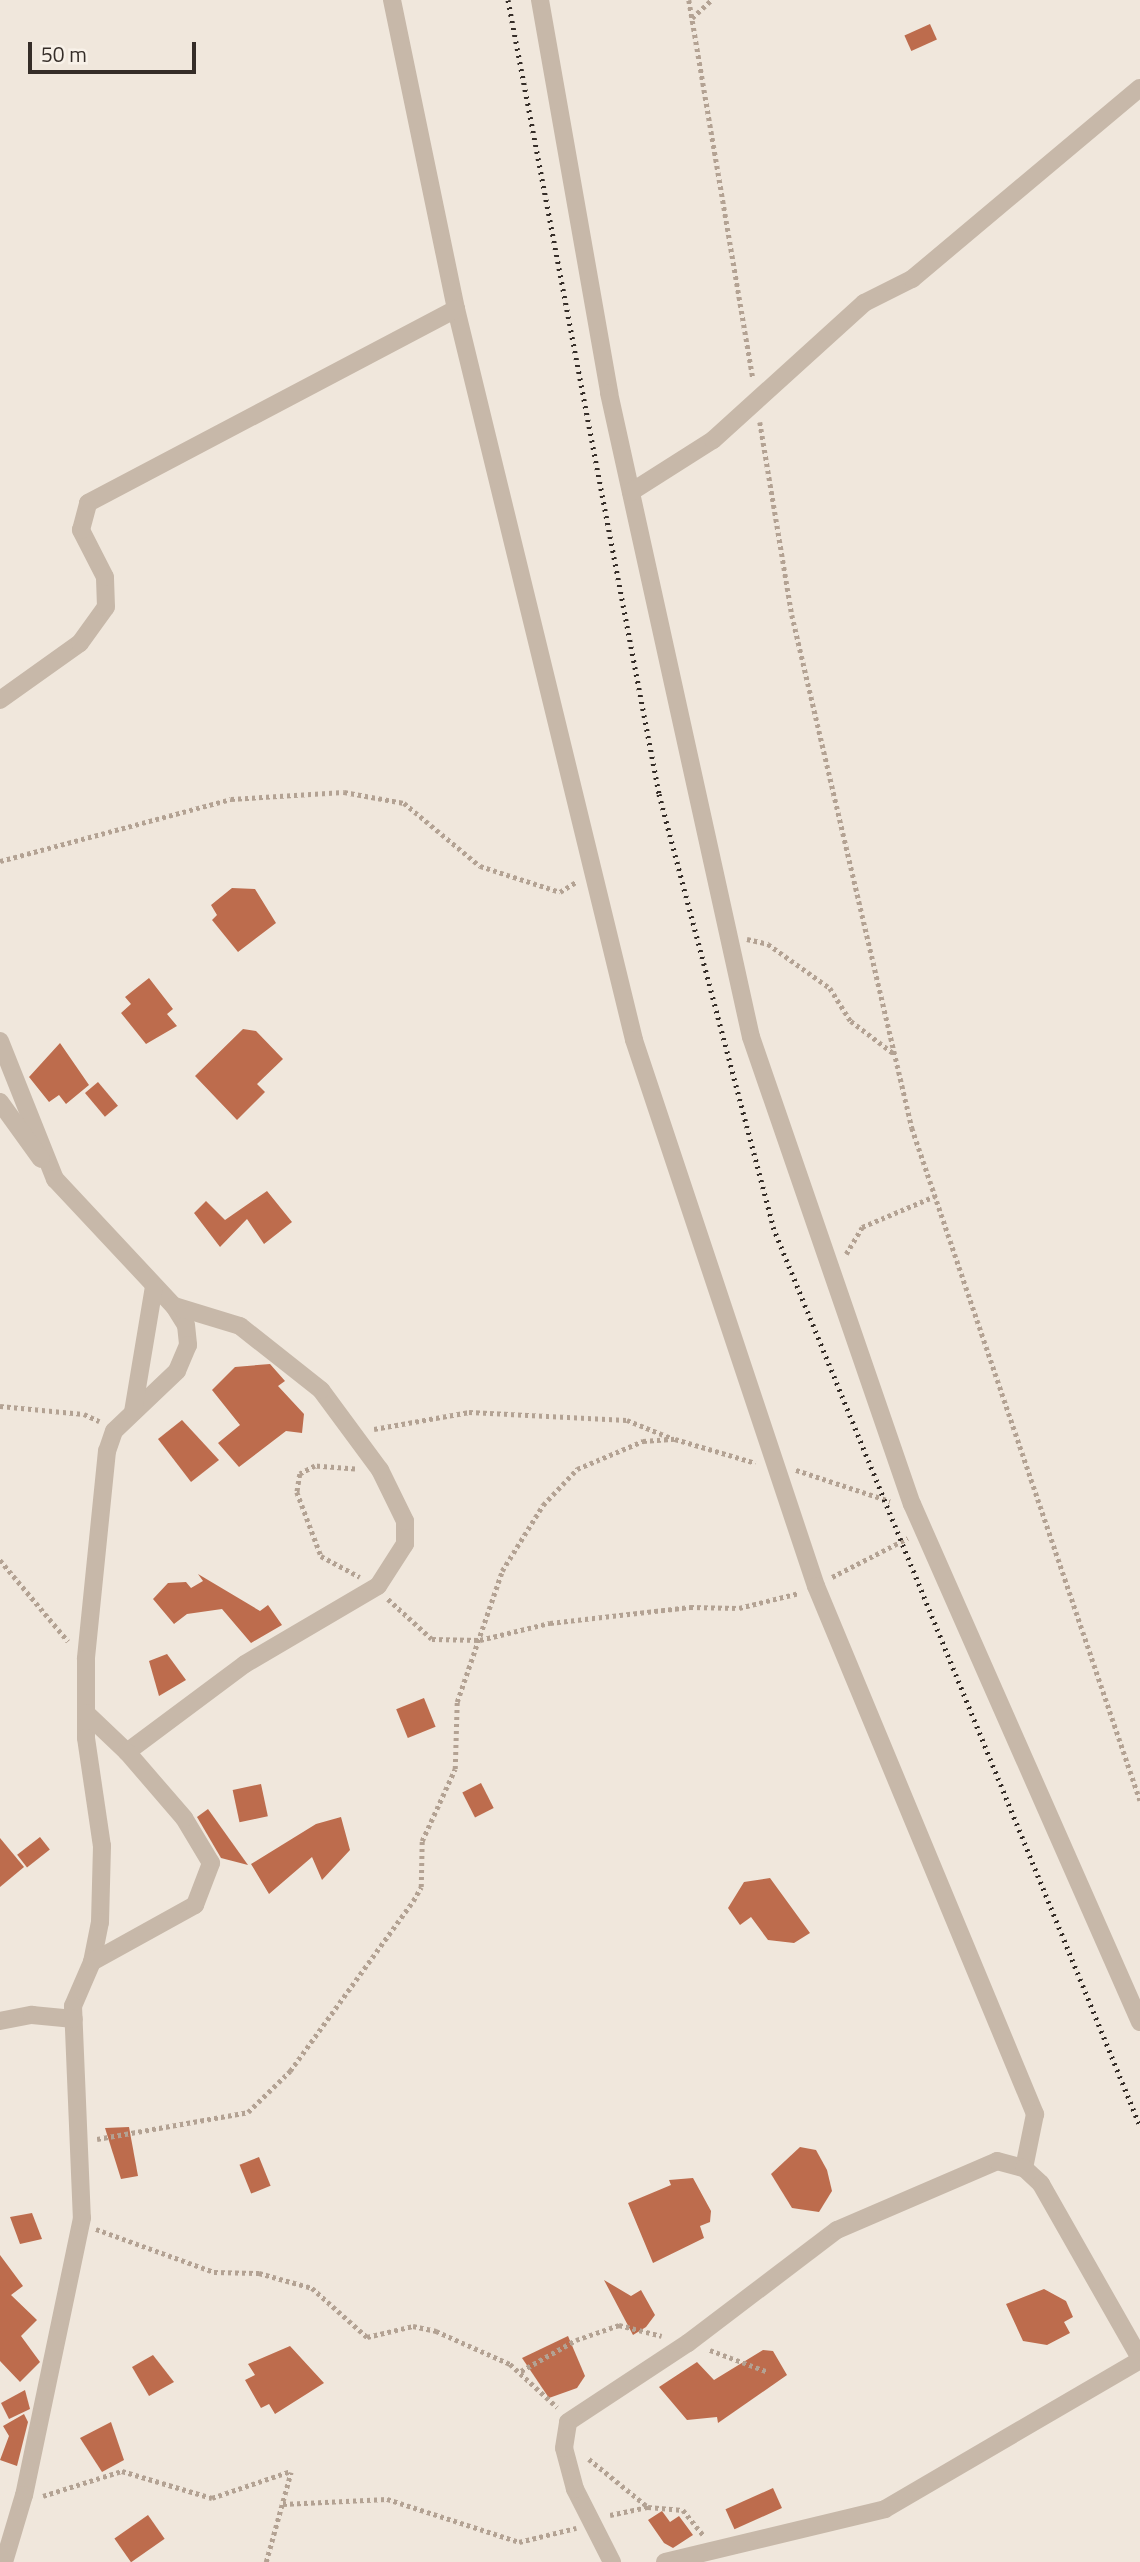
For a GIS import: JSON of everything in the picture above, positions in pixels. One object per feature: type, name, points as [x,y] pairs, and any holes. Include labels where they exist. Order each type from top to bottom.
[{"type":"street","points":[[393,0],[456,309],[593,884],[635,1040],[774,1466],[816,1586],[932,1878],[1035,2114],[1024,2168]]},
{"type":"street","points":[[540,0],[566,171],[631,492],[751,1037],[912,1504],[1140,2022]]},
{"type":"street","points":[[631,492],[757,403],[864,303],[912,279],[1140,88]]},
{"type":"street","points":[[0,700],[80,643],[106,607],[105,577],[80,530],[88,503],[456,309]]},
{"type":"street","points":[[0,1041],[55,1179]]},
{"type":"street","points":[[0,1102],[55,1179],[174,1306],[186,1325],[187,1356],[114,1431],[86,1659],[86,1713],[102,1846],[92,1962],[74,2018],[83,2144],[79,2229],[24,2495],[4,2562]]},
{"type":"street","points":[[133,1412],[154,1287]]},
{"type":"street","points":[[127,1752],[246,1664],[378,1586],[405,1544],[405,1521],[380,1470],[353,1433],[285,1357],[240,1326],[174,1306]]},
{"type":"street","points":[[86,1713],[127,1752],[203,1843],[209,1872],[195,1905],[92,1962]]},
{"type":"street","points":[[2,2019],[32,2015],[74,2018]]},
{"type":"street","points":[[612,2562],[591,2521],[564,2448],[568,2422],[688,2343],[838,2230],[997,2161],[1024,2168],[1041,2184],[1140,2359],[885,2509],[665,2562]]},
{"type":"path","points":[[689,0],[792,615],[894,1053],[934,1196],[1140,1800]]},
{"type":"path","points":[[692,18],[711,0]]},
{"type":"path","points":[[0,861],[231,799],[344,792],[404,803],[480,866],[560,892],[577,881],[593,884]]},
{"type":"path","points":[[729,936],[777,950],[830,988],[851,1021],[894,1053]]},
{"type":"path","points":[[835,1282],[862,1227],[934,1196]]},
{"type":"path","points":[[0,1406],[84,1414],[114,1431]]},
{"type":"path","points":[[353,1433],[469,1412],[627,1420],[675,1439],[912,1504]]},
{"type":"path","points":[[83,2144],[118,2131],[198,2125],[248,2112],[290,2071],[421,1888],[422,1841],[452,1778],[457,1702],[502,1570],[543,1505],[577,1469],[643,1441],[675,1439]]},
{"type":"path","points":[[380,1470],[315,1466],[300,1474],[297,1492],[321,1556],[378,1586],[432,1639],[480,1640],[550,1623],[775,1603],[816,1586],[924,1532]]},
{"type":"path","points":[[0,1560],[86,1659]]},
{"type":"path","points":[[79,2229],[106,2231],[124,2244],[168,2251],[214,2272],[259,2273],[312,2288],[367,2337],[424,2328],[521,2371],[568,2422],[592,2462],[648,2507]]},
{"type":"path","points":[[521,2371],[576,2340],[619,2325],[688,2343],[766,2371]]},
{"type":"path","points":[[24,2495],[55,2497],[122,2471],[212,2498],[291,2471],[266,2562]]},
{"type":"path","points":[[283,2504],[387,2499],[519,2542],[553,2538],[591,2521],[648,2507],[683,2510],[714,2550]]},
{"type":"building","points":[[930,24],[937,40],[911,51],[904,35]]},
{"type":"building","points":[[232,888],[255,889],[276,923],[238,952],[212,920],[217,915],[211,905]]},
{"type":"building","points":[[149,978],[173,1009],[167,1014],[177,1026],[146,1044],[121,1013],[131,1004],[125,997]]},
{"type":"building","points":[[243,1029],[256,1031],[283,1059],[257,1084],[265,1092],[237,1120],[195,1076]]},
{"type":"building","points":[[60,1043],[89,1085],[66,1104],[59,1095],[49,1102],[29,1077]]},
{"type":"building","points":[[98,1082],[118,1106],[105,1117],[85,1093]]},
{"type":"building","points":[[267,1191],[292,1222],[264,1244],[247,1219],[220,1247],[194,1213],[206,1201],[225,1220]]},
{"type":"building","points":[[270,1364],[285,1381],[278,1386],[304,1414],[302,1433],[286,1431],[239,1467],[218,1443],[240,1425],[212,1390],[235,1367]]},
{"type":"building","points":[[182,1420],[219,1460],[191,1482],[158,1439]]},
{"type":"building","points":[[198,1574],[260,1611],[268,1605],[282,1625],[251,1643],[222,1609],[187,1614],[174,1624],[153,1599],[168,1583],[186,1582],[191,1588],[203,1581]]},
{"type":"building","points":[[167,1654],[186,1680],[159,1696],[149,1661]]},
{"type":"building","points":[[424,1698],[436,1727],[408,1738],[396,1709]]},
{"type":"building","points":[[481,1783],[494,1808],[475,1817],[462,1793]]},
{"type":"building","points":[[261,1784],[268,1816],[239,1822],[233,1790]]},
{"type":"building","points":[[208,1809],[248,1865],[221,1858],[197,1817]]},
{"type":"building","points":[[341,1817],[350,1850],[322,1880],[312,1857],[269,1894],[251,1864],[316,1824]]},
{"type":"building","points":[[40,1837],[50,1850],[27,1867],[17,1855]]},
{"type":"building","points":[[0,1838],[24,1867],[0,1887]]},
{"type":"building","points":[[770,1878],[810,1933],[794,1943],[768,1940],[751,1917],[740,1925],[728,1908],[744,1882]]},
{"type":"building","points":[[129,2127],[138,2176],[121,2179],[105,2128]]},
{"type":"building","points":[[800,2147],[816,2150],[827,2170],[832,2191],[819,2212],[792,2208],[771,2174]]},
{"type":"building","points":[[259,2157],[271,2186],[251,2194],[240,2165]]},
{"type":"building","points":[[693,2178],[711,2211],[710,2222],[700,2226],[704,2238],[653,2263],[628,2203],[671,2185],[669,2180]]},
{"type":"building","points":[[32,2213],[42,2239],[20,2244],[10,2217]]},
{"type":"building","points":[[0,2255],[23,2286],[11,2295],[37,2320],[21,2336],[40,2362],[20,2382],[0,2361]]},
{"type":"building","points":[[604,2280],[631,2296],[641,2290],[655,2315],[646,2327],[633,2335]]},
{"type":"building","points":[[1044,2289],[1066,2301],[1073,2317],[1064,2322],[1070,2333],[1047,2345],[1023,2341],[1006,2304]]},
{"type":"building","points":[[568,2336],[585,2376],[577,2388],[549,2398],[522,2358]]},
{"type":"building","points":[[290,2346],[324,2383],[275,2414],[269,2404],[261,2408],[245,2380],[255,2375],[248,2364]]},
{"type":"building","points":[[763,2350],[773,2351],[787,2375],[718,2423],[717,2417],[687,2420],[659,2387],[697,2362],[714,2380]]},
{"type":"building","points":[[153,2355],[174,2382],[149,2396],[132,2367]]},
{"type":"building","points":[[25,2390],[30,2409],[9,2419],[1,2403]]},
{"type":"building","points":[[24,2414],[28,2422],[17,2466],[0,2460],[9,2436],[3,2426]]},
{"type":"building","points":[[111,2422],[124,2460],[102,2472],[80,2438]]},
{"type":"building","points":[[773,2488],[782,2508],[734,2529],[725,2509]]},
{"type":"building","points":[[662,2511],[670,2522],[679,2516],[693,2535],[673,2548],[664,2543],[648,2520]]},
{"type":"building","points":[[148,2515],[165,2539],[131,2562],[114,2539]]},
{"type":"railway","points":[[508,0],[659,794],[773,1227],[1140,2126]]}]
